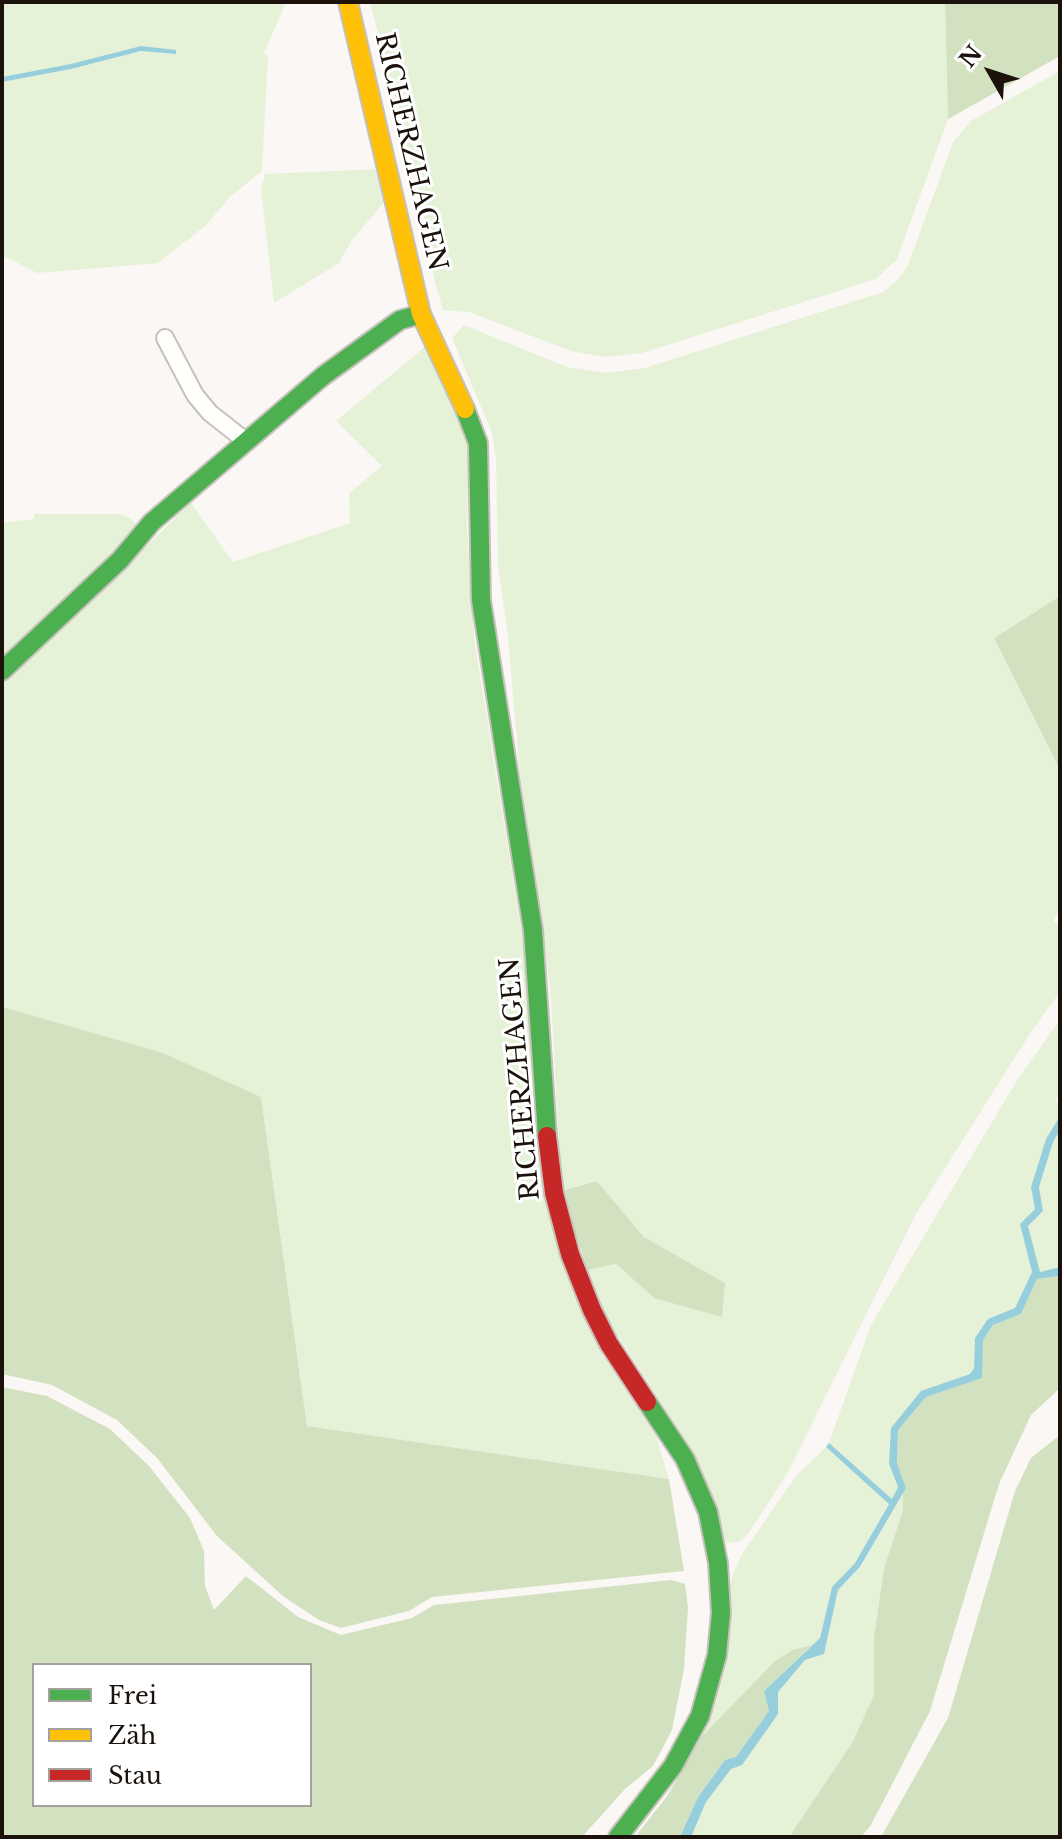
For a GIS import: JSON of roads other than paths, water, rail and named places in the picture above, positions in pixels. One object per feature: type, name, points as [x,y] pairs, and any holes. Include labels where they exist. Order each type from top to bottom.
[{"type":"street","name":"RICHERZHAGEN","points":[[348,2],[421,314],[461,397],[478,443],[481,600],[533,930],[547,1136],[554,1193],[570,1254],[592,1310],[609,1344],[685,1459],[708,1512],[718,1563],[721,1613],[717,1655],[700,1716],[673,1766],[618,1837]]},
{"type":"street","points":[[2,671],[120,560],[152,522],[347,359],[400,320],[421,314]]},
{"type":"street","points":[[165,338],[195,395],[210,413],[247,442]]},
{"type":"water","points":[[141,46],[176,50],[176,54],[141,51],[2,82],[2,77]]},
{"type":"water","points":[[1060,1116],[1060,1130],[1053,1142],[1039,1187],[1043,1211],[1028,1226],[1040,1272],[1060,1267],[1060,1276],[1037,1279],[1021,1314],[993,1325],[983,1340],[982,1378],[926,1397],[898,1430],[897,1463],[906,1488],[860,1567],[838,1590],[824,1654],[805,1660],[778,1692],[778,1714],[742,1765],[731,1769],[706,1802],[691,1837],[680,1837],[698,1797],[725,1760],[736,1757],[769,1711],[764,1691],[820,1638],[832,1587],[855,1563],[889,1504],[826,1447],[829,1443],[892,1499],[898,1487],[889,1464],[891,1428],[921,1391],[970,1374],[974,1368],[975,1338],[988,1319],[1015,1308],[1032,1272],[1020,1224],[1035,1209],[1031,1187],[1046,1139]]}]
